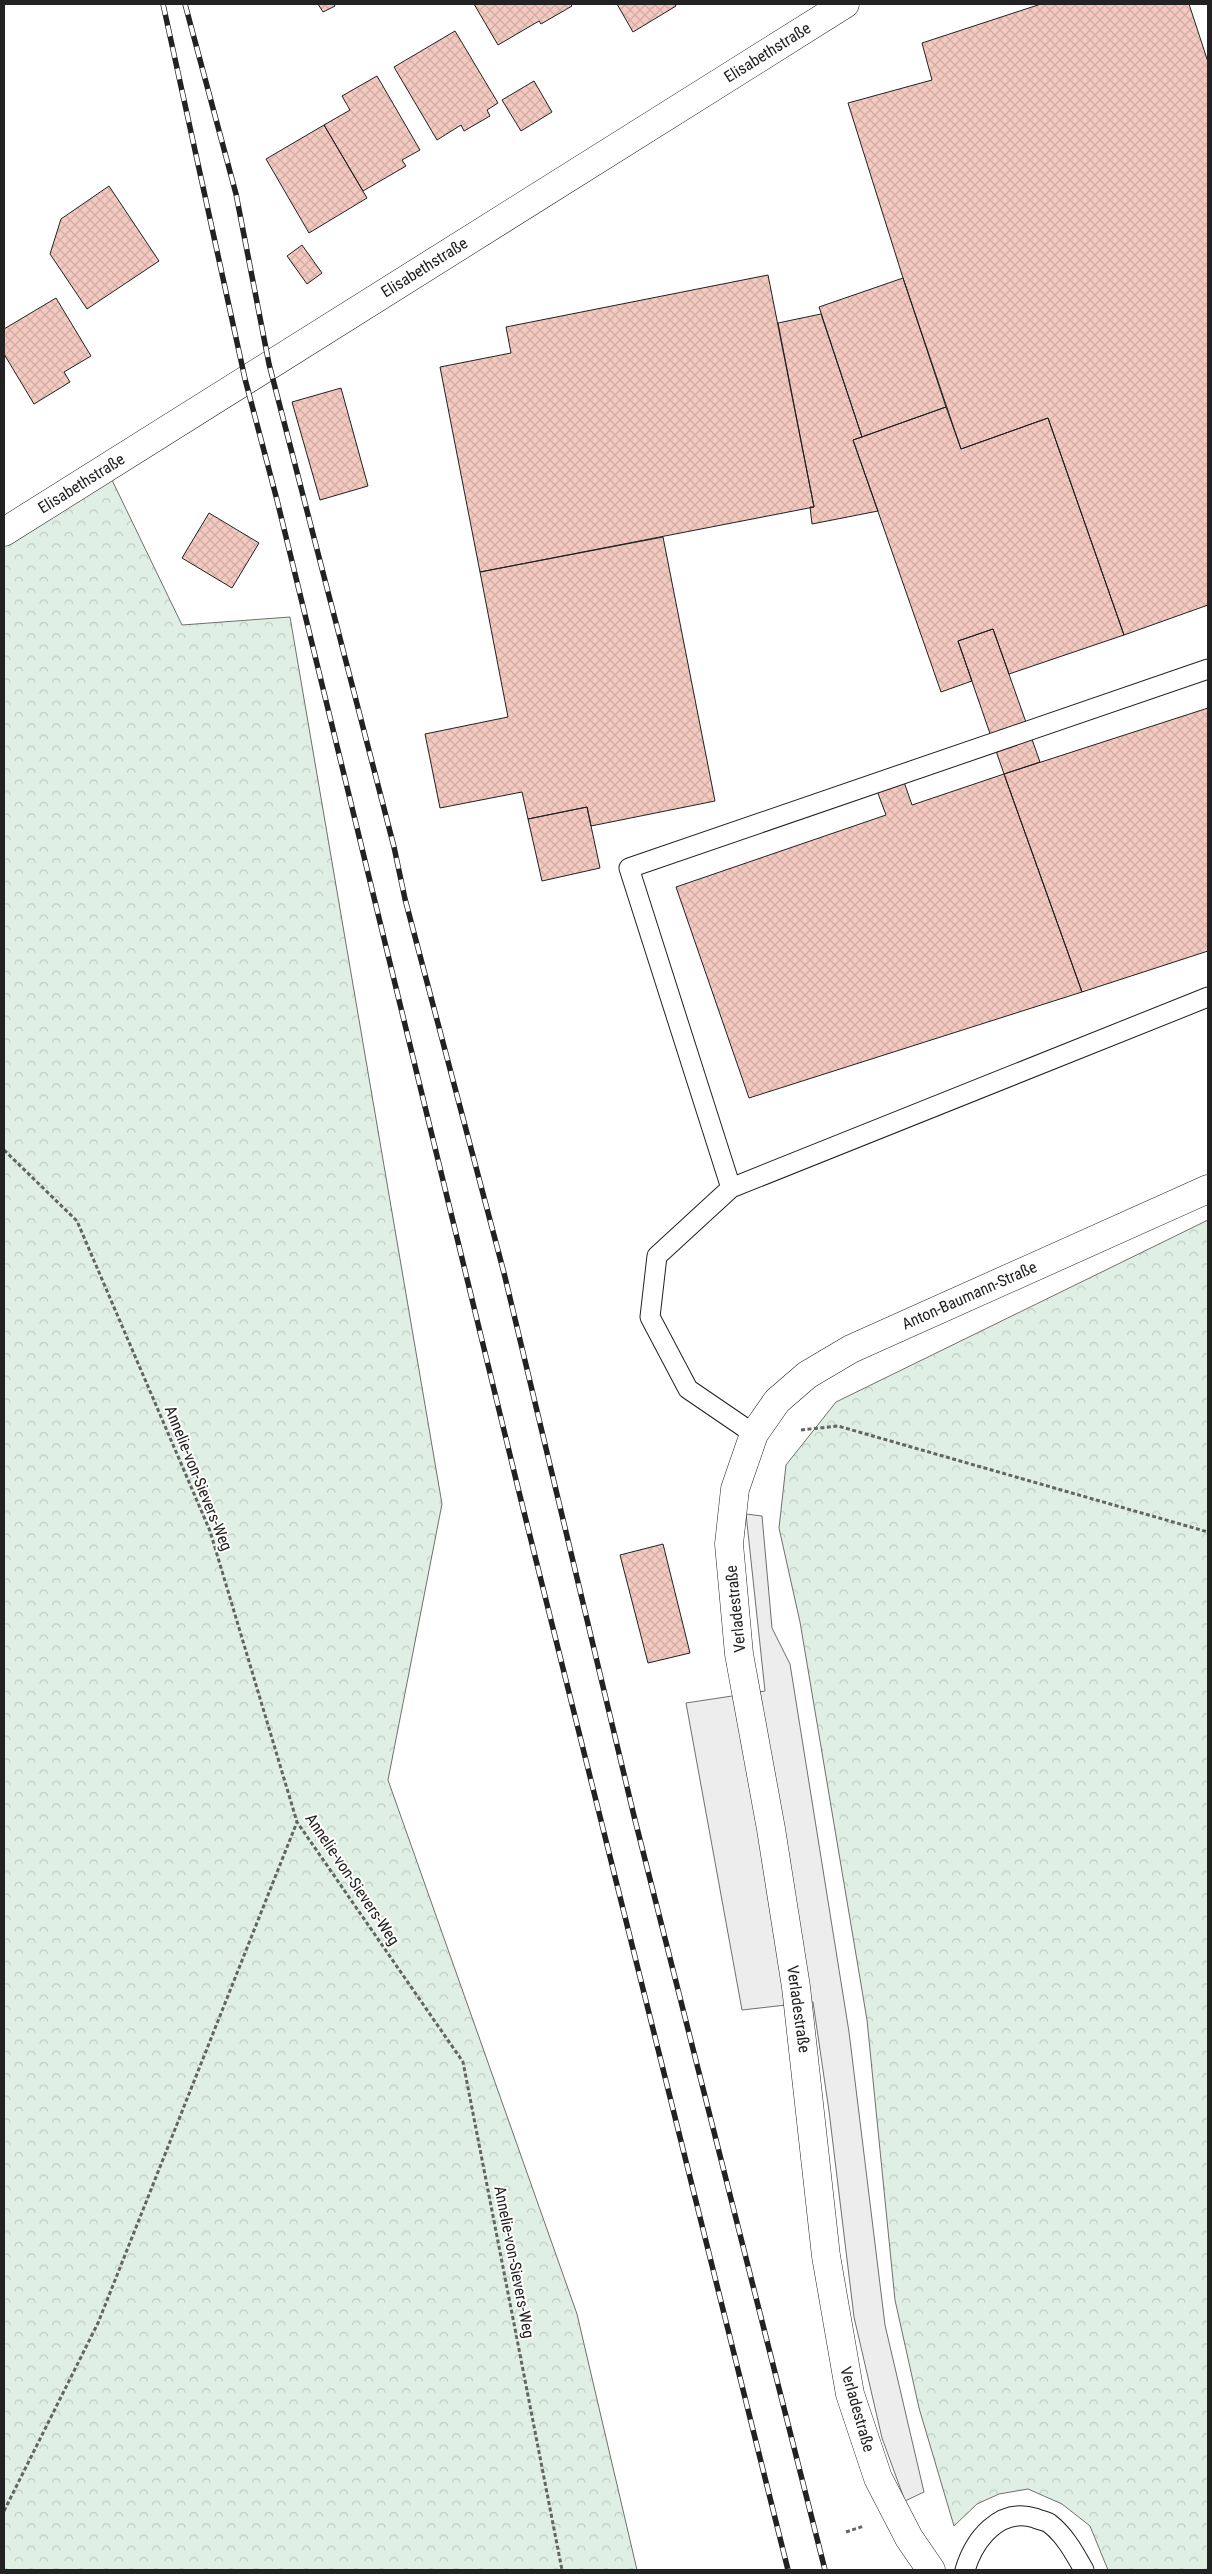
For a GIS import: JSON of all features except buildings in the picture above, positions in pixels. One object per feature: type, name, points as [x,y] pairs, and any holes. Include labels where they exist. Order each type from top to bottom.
[{"type":"street","name":"Elisabethstraße","points":[[4,532],[845,4]]},
{"type":"street","name":"Anton-Baumann-Straße","points":[[754,1434],[777,1401],[807,1375],[851,1349],[1208,1189]]},
{"type":"street","name":"Verladestraße","points":[[754,1434],[735,1489],[728,1544],[739,1654],[771,1829],[796,1987],[826,2256],[853,2404],[878,2478],[909,2538],[931,2570]]},
{"type":"lane","points":[[731,1188],[629,868],[1208,669]]},
{"type":"lane","points":[[754,1434],[688,1389],[650,1317],[657,1256],[731,1188],[1208,996]]},
{"type":"lane","points":[[965,2570],[971,2553],[984,2534],[1005,2518],[1026,2515],[1049,2522],[1069,2544],[1084,2570]]},
{"type":"path","name":"Annelie-von-Sievers-Weg","points":[[4,1150],[77,1221],[210,1531],[297,1822],[463,2062],[562,2570]]},
{"type":"path","points":[[754,1434],[838,1426],[1208,1532]]},
{"type":"path","points":[[4,2511],[98,2323],[297,1822]]},
{"type":"green space","points":[[112,480],[182,625],[290,617],[442,1504],[388,1780],[577,2314],[637,2570],[4,2570],[4,546]]},
{"type":"green space","points":[[1208,1220],[1208,2570],[1108,2570],[1090,2526],[1062,2504],[1028,2489],[999,2494],[977,2504],[954,2526],[919,2408],[895,2300],[867,2020],[800,1622],[779,1528],[786,1465],[836,1402]]},
{"type":"shaded area","points":[[746,1514],[762,1516],[772,1628],[790,1664],[849,2032],[885,2325],[924,2492],[905,2501],[882,2438],[854,2317],[829,2111],[813,2002],[742,2010],[686,1703],[765,1691]]},
{"type":"railway","points":[[163,4],[245,379],[277,500],[520,1496],[788,2570]]},
{"type":"railway","points":[[185,4],[236,194],[269,364],[394,847],[405,899],[504,1273],[634,1816],[825,2570]]}]
